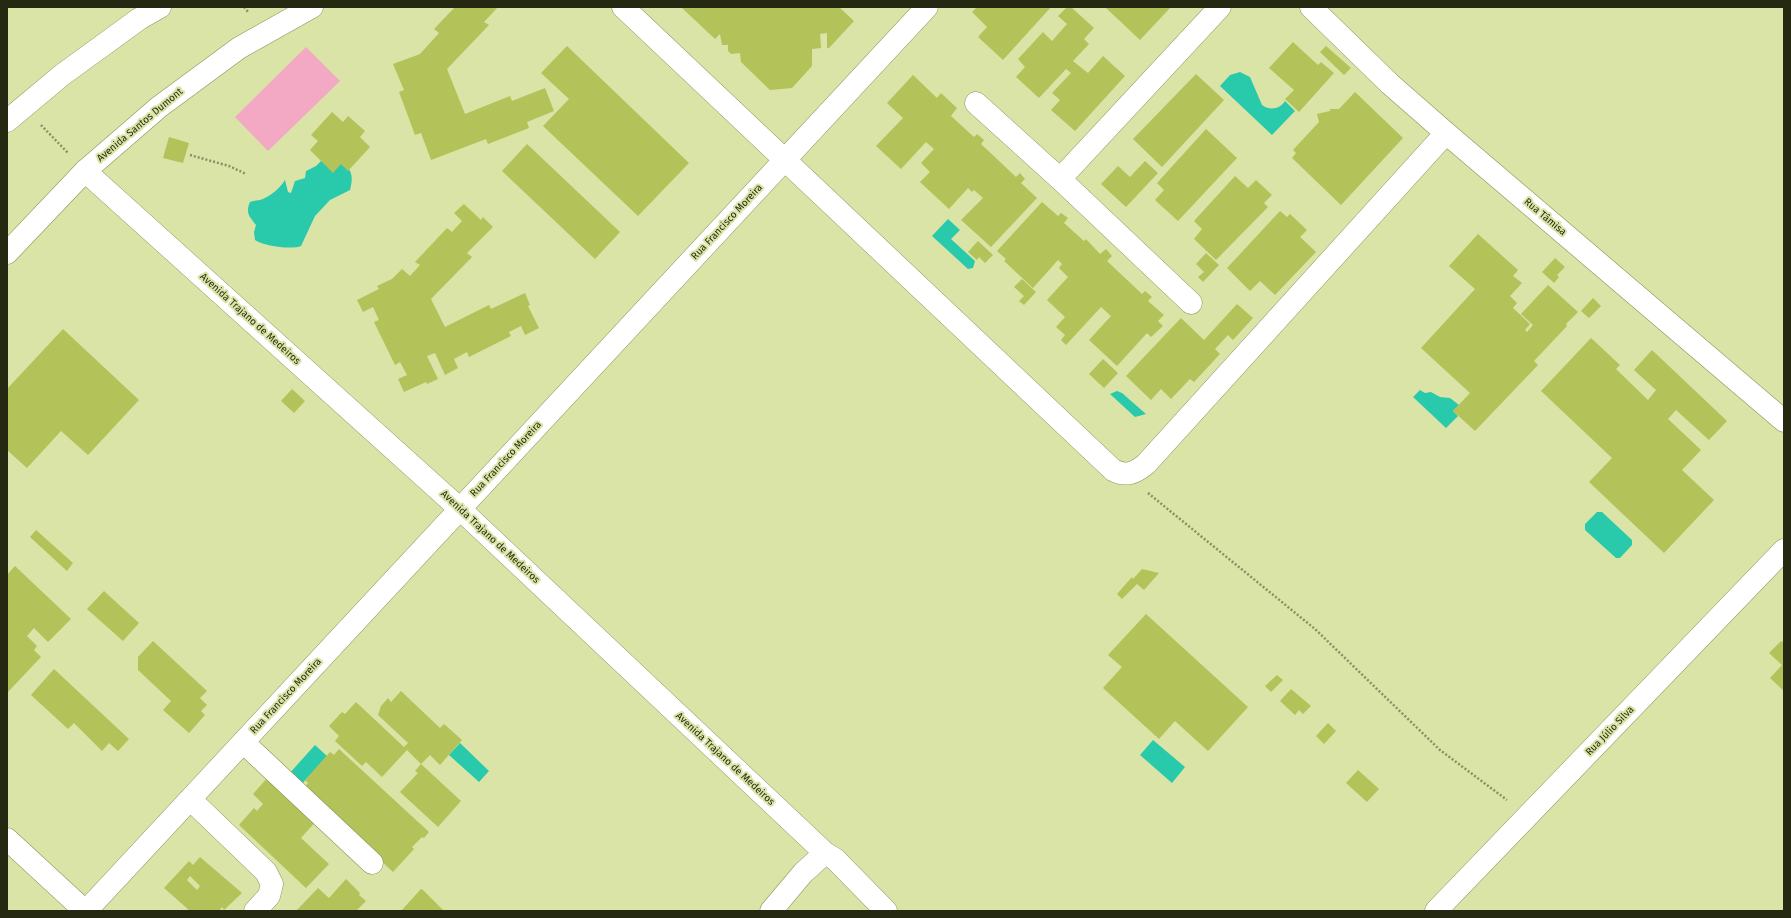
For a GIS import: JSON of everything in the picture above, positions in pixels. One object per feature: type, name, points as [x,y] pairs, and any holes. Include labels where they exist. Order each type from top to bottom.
[{"type":"street","points":[[7,121],[62,75],[140,19],[160,7]]},
{"type":"street","name":"Avenida Santos Dumont","points":[[7,254],[85,171],[159,107],[239,48],[312,7]]},
{"type":"street","points":[[623,7],[786,159],[1113,470],[1125,474],[1133,473],[1146,464],[1446,134]]},
{"type":"street","name":"Rua Francisco Moreira","points":[[86,911],[927,7]]},
{"type":"street","points":[[1060,179],[1220,7]]},
{"type":"street","name":"Rua Tâmisa","points":[[1311,7],[1390,84],[1446,134],[1784,421]]},
{"type":"street","points":[[976,103],[1060,179],[1191,303]]},
{"type":"street","name":"Avenida Trajano de Medeiros","points":[[85,171],[460,508],[825,853],[835,859],[886,911]]},
{"type":"street","name":"Rua Júlio Silva","points":[[1436,911],[1784,550]]},
{"type":"street","points":[[243,742],[372,863]]},
{"type":"street","points":[[190,799],[266,872],[272,884],[269,896],[255,911]]},
{"type":"street","points":[[7,839],[86,911]]},
{"type":"street","points":[[771,911],[803,873],[825,853]]},
{"type":"path","points":[[24,108],[85,171]]},
{"type":"path","points":[[190,155],[229,166],[246,174]]},
{"type":"path","points":[[1125,474],[1315,629],[1440,750],[1528,816]]},
{"type":"shaded area","points":[[306,47],[340,81],[268,151],[235,117]]},
{"type":"water","points":[[1240,72],[1250,77],[1262,105],[1268,108],[1275,108],[1283,104],[1285,101],[1295,111],[1272,135],[1220,86],[1230,75]]},
{"type":"water","points":[[323,159],[342,164],[350,170],[352,182],[350,190],[330,200],[315,216],[301,246],[291,248],[278,247],[264,244],[255,240],[254,232],[256,225],[248,212],[250,202],[261,200],[270,195],[285,180],[288,192],[291,193],[295,181],[305,178],[306,171],[316,166]]},
{"type":"water","points":[[948,219],[960,230],[951,239],[975,261],[973,268],[968,269],[932,236]]},
{"type":"water","points":[[1420,390],[1425,393],[1431,392],[1440,397],[1450,398],[1459,405],[1453,411],[1458,416],[1446,428],[1413,397]]},
{"type":"water","points":[[1117,391],[1122,393],[1146,414],[1135,417],[1110,394]]},
{"type":"water","points":[[1597,512],[1602,512],[1632,540],[1632,545],[1620,558],[1616,558],[1585,530],[1585,524]]},
{"type":"water","points":[[1153,740],[1185,767],[1172,783],[1140,755]]},
{"type":"water","points":[[460,743],[489,771],[479,782],[449,755]]},
{"type":"water","points":[[315,745],[327,756],[301,785],[288,775]]},
{"type":"building","points":[[455,7],[498,7],[484,22],[489,25],[447,69],[465,114],[510,96],[512,101],[545,88],[554,111],[527,122],[529,128],[488,144],[486,139],[431,160],[421,133],[415,135],[399,92],[404,90],[393,64],[420,54],[439,33],[434,29]]},
{"type":"building","points":[[681,7],[839,7],[854,21],[829,48],[827,48],[827,33],[820,34],[821,48],[812,49],[812,66],[792,88],[770,90],[741,62],[740,53],[731,54],[728,51],[728,45],[722,45],[720,34],[715,39]]},
{"type":"building","points":[[977,7],[1051,7],[1003,60],[978,37],[987,27],[972,12]]},
{"type":"building","points":[[1067,7],[1071,7],[1094,28],[1084,39],[1089,44],[1073,61],[1088,73],[1103,56],[1125,76],[1075,131],[1051,110],[1060,100],[1052,93],[1071,73],[1066,69],[1039,98],[1016,77],[1025,67],[1018,59],[1043,32],[1052,41],[1067,24],[1058,16]]},
{"type":"building","points":[[1105,7],[1171,7],[1140,40]]},
{"type":"building","points":[[1293,42],[1318,65],[1321,62],[1334,73],[1299,112],[1285,99],[1294,90],[1269,68]]},
{"type":"building","points":[[567,46],[689,163],[638,216],[543,126],[569,99],[541,73]]},
{"type":"building","points":[[1326,46],[1351,68],[1344,75],[1320,52]]},
{"type":"building","points":[[1196,74],[1224,100],[1162,167],[1133,139]]},
{"type":"building","points":[[913,75],[937,98],[941,93],[957,108],[951,116],[974,137],[977,134],[984,140],[981,144],[1016,177],[1020,173],[1025,179],[1021,183],[1037,198],[991,247],[961,220],[983,198],[974,190],[972,192],[968,188],[949,209],[920,182],[930,172],[921,163],[934,149],[926,142],[901,169],[876,146],[903,118],[887,103]]},
{"type":"building","points":[[1355,92],[1403,138],[1341,205],[1292,158],[1296,153],[1293,150],[1319,122],[1317,114],[1330,111],[1330,109],[1339,109]]},
{"type":"building","points":[[332,112],[343,122],[348,116],[365,131],[360,137],[370,147],[348,171],[341,164],[333,173],[310,150],[318,141],[311,135]]},
{"type":"building","points":[[1206,129],[1237,158],[1178,221],[1155,200],[1164,190],[1157,183]]},
{"type":"building","points":[[169,137],[189,143],[183,163],[163,158]]},
{"type":"building","points":[[527,144],[620,232],[595,259],[502,171]]},
{"type":"building","points":[[1145,161],[1158,173],[1126,207],[1101,184],[1118,166],[1130,177]]},
{"type":"building","points":[[1235,176],[1248,188],[1256,180],[1272,195],[1264,203],[1268,207],[1216,260],[1194,239],[1202,229],[1194,221]]},
{"type":"building","points":[[1042,202],[1058,216],[1061,213],[1068,218],[1064,223],[1084,241],[1086,239],[1100,254],[1106,249],[1112,256],[1107,261],[1142,294],[1145,291],[1152,297],[1148,301],[1164,315],[1158,321],[1163,326],[1151,337],[1147,333],[1117,366],[1089,340],[1111,316],[1101,307],[1066,345],[1061,340],[1065,335],[1056,327],[1065,317],[1047,300],[1068,277],[1059,268],[1062,264],[1058,260],[1033,288],[1004,261],[1006,259],[997,251]]},
{"type":"building","points":[[464,204],[481,220],[483,217],[493,227],[467,253],[472,257],[431,299],[445,327],[489,305],[491,309],[525,293],[530,305],[528,306],[539,328],[525,335],[521,326],[509,332],[511,336],[469,357],[467,352],[454,359],[458,368],[445,375],[435,353],[427,356],[438,379],[427,384],[426,382],[404,392],[398,379],[407,375],[400,362],[395,365],[374,322],[379,320],[373,307],[363,312],[357,300],[379,289],[377,286],[392,279],[402,269],[410,276],[420,265],[415,262],[447,228],[452,232],[462,221],[454,213]]},
{"type":"building","points":[[1280,211],[1287,217],[1290,214],[1307,230],[1300,237],[1316,252],[1275,295],[1260,281],[1250,291],[1227,268]]},
{"type":"building","points":[[1478,234],[1518,270],[1513,276],[1522,283],[1510,296],[1517,303],[1513,308],[1530,324],[1525,330],[1527,332],[1533,325],[1521,314],[1548,285],[1578,312],[1534,361],[1538,365],[1475,431],[1453,411],[1470,393],[1421,348],[1475,289],[1449,266]]},
{"type":"building","points":[[978,241],[993,255],[985,263],[979,257],[977,260],[968,252]]},
{"type":"building","points":[[1206,253],[1219,265],[1203,282],[1198,277],[1204,272],[1196,264]]},
{"type":"building","points":[[1555,258],[1565,267],[1557,275],[1559,277],[1554,283],[1542,272]]},
{"type":"building","points":[[1022,279],[1036,292],[1024,305],[1019,301],[1024,296],[1014,287]]},
{"type":"building","points":[[1593,298],[1601,306],[1589,318],[1581,311]]},
{"type":"building","points":[[1237,304],[1253,318],[1233,340],[1228,335],[1215,349],[1220,354],[1194,382],[1190,379],[1171,399],[1161,389],[1151,400],[1126,376],[1181,318],[1204,340]]},
{"type":"building","points":[[63,329],[139,400],[88,455],[61,431],[27,468],[7,450],[7,389]]},
{"type":"building","points":[[1591,338],[1620,365],[1616,369],[1648,400],[1656,390],[1634,370],[1652,350],[1727,421],[1709,440],[1676,410],[1668,419],[1701,450],[1682,470],[1714,500],[1664,553],[1589,482],[1612,458],[1541,391]]},
{"type":"building","points":[[1103,359],[1118,373],[1104,388],[1089,374]]},
{"type":"building","points":[[292,389],[305,401],[294,413],[281,401]]},
{"type":"building","points":[[36,530],[73,563],[67,571],[30,537]]},
{"type":"building","points":[[15,566],[71,619],[48,642],[34,628],[27,636],[37,646],[34,650],[41,657],[7,693],[7,575]]},
{"type":"building","points":[[1142,569],[1159,573],[1144,590],[1137,584],[1122,599],[1117,594],[1132,577],[1133,579]]},
{"type":"building","points":[[104,591],[139,623],[123,641],[87,609]]},
{"type":"building","points":[[1146,614],[1248,707],[1208,751],[1175,721],[1159,739],[1103,688],[1122,667],[1108,655]]},
{"type":"building","points":[[153,641],[207,691],[200,698],[207,705],[201,711],[205,715],[189,733],[163,710],[171,701],[138,670],[138,657]]},
{"type":"building","points":[[1781,641],[1784,643],[1784,691],[1770,678],[1782,665],[1769,653]]},
{"type":"building","points":[[54,669],[129,739],[118,751],[109,743],[102,751],[74,723],[68,729],[31,695]]},
{"type":"building","points":[[1277,675],[1283,680],[1271,692],[1265,686]]},
{"type":"building","points":[[1291,689],[1311,706],[1303,714],[1299,710],[1295,715],[1280,701]]},
{"type":"building","points":[[401,691],[440,728],[444,724],[462,740],[440,765],[430,755],[421,764],[407,750],[382,777],[366,762],[362,766],[335,741],[339,736],[329,726],[342,712],[345,714],[356,702],[404,747],[408,743],[378,715],[381,706],[388,698],[391,702]]},
{"type":"building","points":[[1328,723],[1336,731],[1324,744],[1316,736]]},
{"type":"building","points":[[339,749],[429,832],[412,847],[414,849],[393,872],[303,789],[308,783],[305,780],[330,752],[334,755]]},
{"type":"building","points":[[421,764],[461,801],[438,827],[400,792],[418,773],[415,771]]},
{"type":"building","points":[[1358,770],[1379,789],[1367,802],[1346,783]]},
{"type":"building","points":[[269,776],[317,820],[301,838],[329,864],[306,888],[239,825],[254,808],[257,811],[263,804],[253,794]]},
{"type":"building","points":[[200,857],[242,893],[224,910],[222,907],[219,911],[190,911],[164,888],[189,861],[193,865]],"holes":[[[190,876],[200,886],[197,890],[187,880]]]},
{"type":"building","points":[[346,879],[366,901],[356,911],[296,911],[318,888],[329,898]]},
{"type":"building","points":[[421,889],[423,890],[444,911],[401,911]]}]
